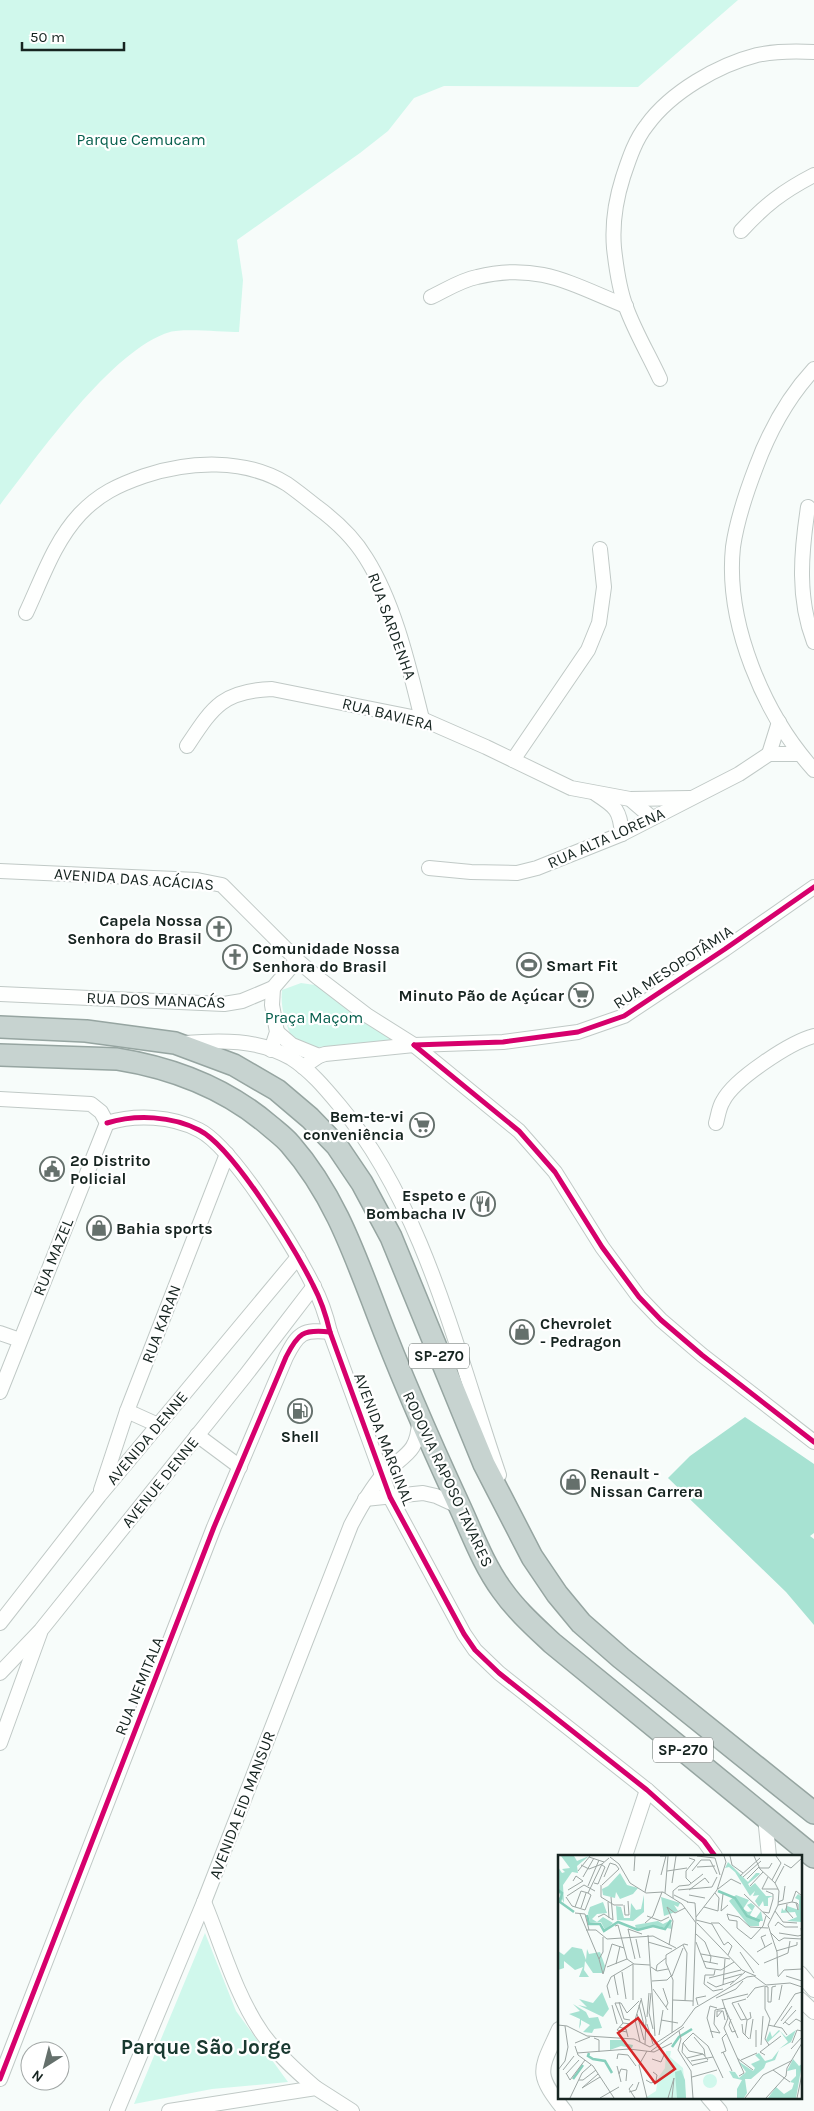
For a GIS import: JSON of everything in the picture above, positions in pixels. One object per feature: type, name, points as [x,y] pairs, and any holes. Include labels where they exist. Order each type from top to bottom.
[{"type":"highway","name":"SP-270","points":[[0,1027],[86,1031],[175,1043],[234,1065],[276,1090],[310,1118],[337,1146],[362,1184],[391,1237],[484,1464],[532,1556],[557,1594],[581,1623],[814,1813]]},
{"type":"highway","name":"RODOVIA RAPOSO TAVARES","points":[[0,1055],[117,1060],[134,1062],[188,1077],[228,1096],[258,1116],[283,1137],[318,1181],[342,1222],[419,1420],[485,1562],[501,1590],[521,1615],[552,1643],[814,1857]]},
{"type":"street","points":[[660,379],[626,306],[614,248],[613,225],[620,188],[632,150],[646,126],[665,104],[686,88],[757,55],[788,50],[814,52]]},
{"type":"street","points":[[741,231],[762,207],[793,186],[814,175]]},
{"type":"street","points":[[431,297],[476,277],[515,271],[530,271],[547,275],[626,306]]},
{"type":"street","points":[[814,369],[778,418],[762,450],[741,506],[733,548],[734,596],[741,630],[758,684],[799,754],[814,770]]},
{"type":"street","name":"RUA SARDENHA","points":[[26,613],[61,537],[81,513],[114,487],[160,471],[210,463],[253,470],[285,483],[338,523],[366,558],[383,592],[398,635],[422,719]]},
{"type":"street","points":[[808,507],[801,553],[802,596],[814,642]]},
{"type":"street","points":[[513,760],[588,650],[599,623],[604,587],[600,549]]},
{"type":"street","name":"RUA BAVIERA","points":[[187,746],[210,712],[231,695],[251,690],[272,689],[422,719],[571,788],[630,799],[693,798]]},
{"type":"street","points":[[779,722],[769,754],[799,754]]},
{"type":"street","name":"RUA ALTA LORENA","points":[[429,868],[471,872],[517,873],[536,868],[622,834],[739,774],[769,754]]},
{"type":"street","points":[[594,792],[612,804],[618,811],[622,834]]},
{"type":"street","name":"RUA BAVIERA","points":[[630,799],[652,818]]},
{"type":"street","name":"AVENIDA DAS ACÁCIAS","points":[[0,872],[210,881],[222,885],[297,960],[368,1016],[414,1045],[519,1131],[555,1172],[602,1247],[639,1297],[661,1320],[702,1355],[814,1442]]},
{"type":"street","name":"RUA MESOPOTÂMIA","points":[[303,1067],[319,1056],[414,1045],[503,1042],[578,1032],[624,1016],[814,887]]},
{"type":"street","name":"RUA DOS MANACÁS","points":[[0,994],[224,1004],[242,1001],[273,988],[297,960]]},
{"type":"street","points":[[271,1050],[277,1032],[272,1005],[273,988]]},
{"type":"street","points":[[277,1032],[292,1044],[319,1056]]},
{"type":"street","points":[[716,1123],[723,1100],[740,1081],[777,1054],[814,1036]]},
{"type":"street","points":[[175,1043],[224,1040],[271,1050],[290,1058],[303,1067],[359,1129],[389,1176],[445,1309],[478,1415],[517,1526]]},
{"type":"street","points":[[0,1099],[91,1104],[101,1112],[107,1123]]},
{"type":"street","name":"AVENIDA MARGINAL","points":[[107,1123],[122,1118],[169,1120],[200,1130],[227,1154],[244,1176],[298,1257],[314,1286],[324,1309],[330,1332],[390,1497],[457,1623],[475,1650],[500,1673],[647,1790],[704,1841],[714,1855]]},
{"type":"street","name":"RUA MAZEL","points":[[0,1392],[107,1123]]},
{"type":"street","name":"RUA KARAN","points":[[99,1496],[127,1411],[227,1154]]},
{"type":"street","name":"AVENIDA DENNE","points":[[0,1623],[99,1496],[298,1257]]},
{"type":"street","name":"AVENUE DENNE","points":[[0,1673],[41,1630],[314,1286]]},
{"type":"street","name":"RUA NEMITALA","points":[[0,2079],[98,1824],[240,1467],[293,1342],[302,1333],[316,1330],[330,1332]]},
{"type":"street","points":[[0,1333],[20,1340]]},
{"type":"street","points":[[127,1411],[158,1424]]},
{"type":"street","name":"AVENIDA EID MANSUR","points":[[117,2111],[204,1902],[351,1525],[365,1499],[382,1476],[406,1456],[414,1445],[419,1435],[419,1420]]},
{"type":"street","points":[[197,1435],[240,1467]]},
{"type":"street","points":[[365,1499],[423,1494],[436,1496],[460,1507]]},
{"type":"street","points":[[1,1736],[41,1630]]},
{"type":"street","points":[[624,1855],[647,1790]]},
{"type":"street","points":[[765,1817],[769,1855]]},
{"type":"street","points":[[204,1902],[242,1997],[262,2032],[285,2060],[316,2088],[352,2111]]},
{"type":"street","points":[[802,1975],[814,1990]]},
{"type":"street","points":[[802,2001],[814,2012]]},
{"type":"street","points":[[558,2031],[543,2065],[543,2076],[548,2090],[565,2111]]},
{"type":"street","points":[[169,2111],[316,2088]]},
{"type":"street","points":[[709,2098],[720,2111]]},
{"type":"green space","name":"Parque Cemucam","points":[[0,0],[738,0],[638,87],[444,86],[414,98],[388,131],[237,240],[243,280],[239,332],[193,330],[170,332],[148,342],[124,359],[77,407],[0,505]]},
{"type":"green space","name":"Praça Maçom","points":[[301,983],[315,985],[396,1036],[382,1046],[316,1047],[293,1041],[283,1010],[282,990]]},
{"type":"green space","points":[[745,1417],[814,1464],[814,1533],[810,1536],[814,1539],[814,1625],[786,1592],[668,1478],[690,1456]]},
{"type":"green space","points":[[205,1933],[236,2011],[288,2082],[212,2089],[134,2104]]},
{"type":"cycle path","points":[[414,1045],[503,1042],[578,1032],[624,1016],[814,887]]},
{"type":"cycle path","points":[[414,1045],[519,1131],[555,1172],[602,1247],[639,1297],[661,1320],[702,1355],[814,1442]]},
{"type":"cycle path","points":[[107,1123],[130,1118],[166,1119],[199,1130],[213,1140],[229,1156],[262,1200],[316,1291],[390,1497],[464,1634],[475,1650],[499,1673],[647,1790],[704,1841],[714,1855]]},
{"type":"cycle path","points":[[0,2079],[214,1527],[286,1357],[302,1334],[313,1331],[330,1332]]},
{"type":"place","name":"Capela Nossa Senhora do Brasil","points":[[219,929]]},
{"type":"place","name":"Comunidade Nossa Senhora do Brasil","points":[[235,957]]},
{"type":"place","name":"Smart Fit","points":[[529,965]]},
{"type":"place","name":"Minuto Pão de Açúcar","points":[[581,995]]},
{"type":"place","name":"Bem-te-vi conveniência","points":[[422,1125]]},
{"type":"place","name":"2º Distrito Policial","points":[[52,1169]]},
{"type":"place","name":"Espeto e Bombacha IV","points":[[483,1204]]},
{"type":"place","name":"Bahia sports","points":[[99,1228]]},
{"type":"place","name":"Chevrolet - Pedragon","points":[[522,1332]]},
{"type":"place","name":"Shell","points":[[300,1411]]},
{"type":"place","name":"Renault - Nissan Carrera","points":[[573,1482]]},
{"type":"district","name":"Parque São Jorge","points":[[206,2047]]}]
